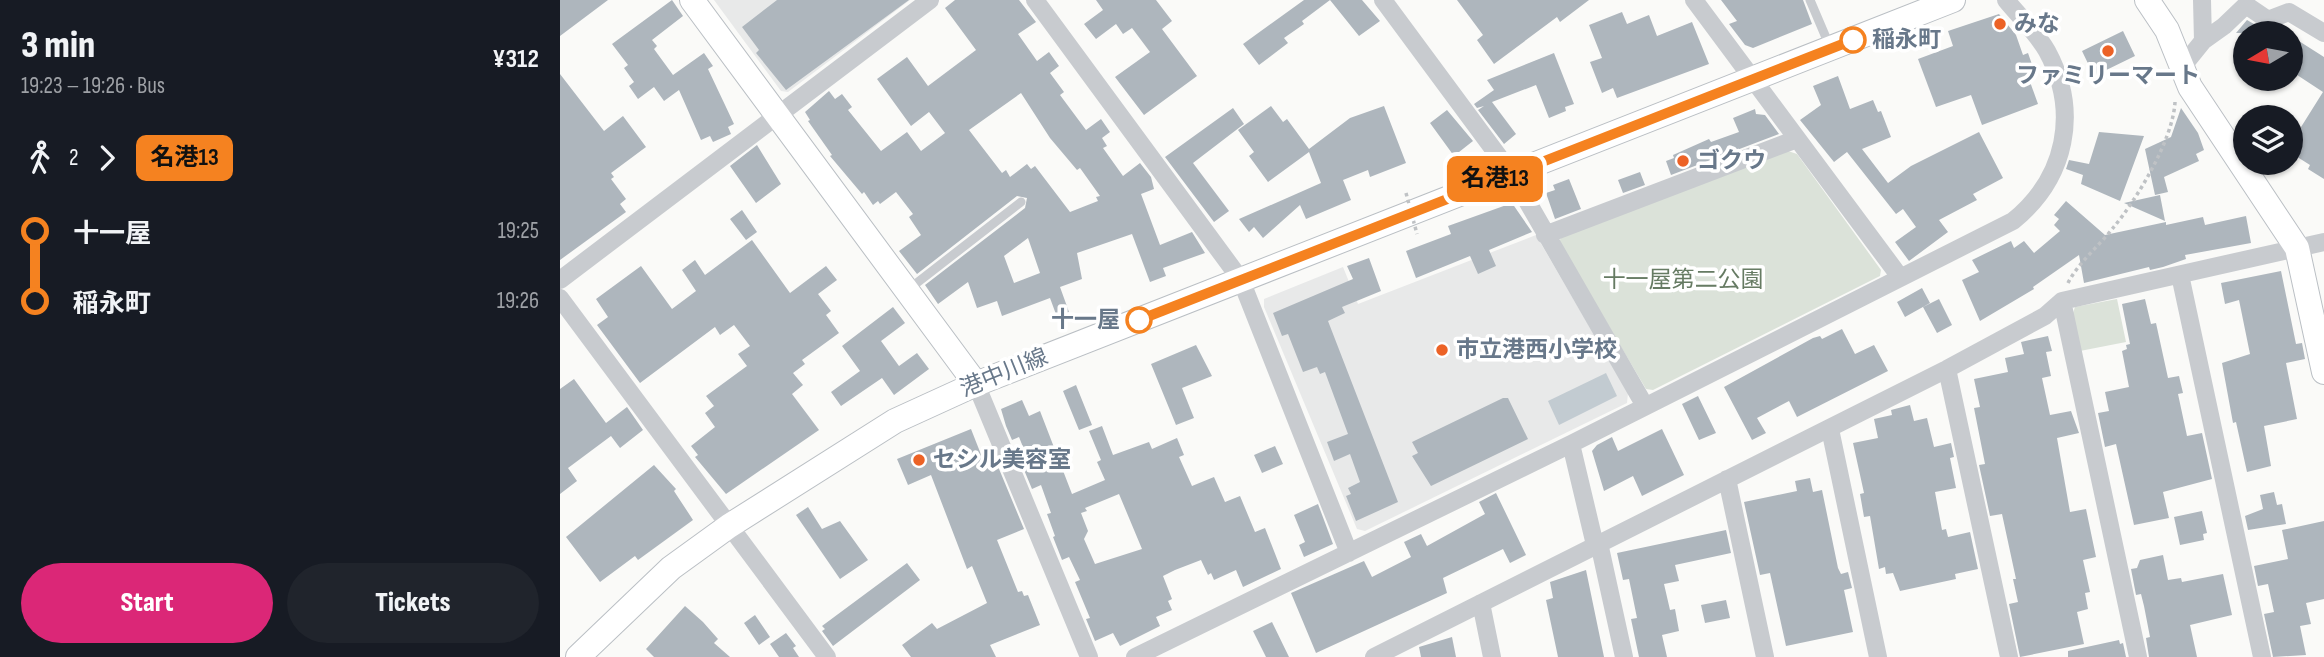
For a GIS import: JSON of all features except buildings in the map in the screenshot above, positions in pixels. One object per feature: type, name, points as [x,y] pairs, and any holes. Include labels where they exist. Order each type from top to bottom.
[{"type":"main road","points":[[692,0],[975,384]]},
{"type":"main road","name":"港中川線","points":[[578,657],[671,568],[729,526],[895,421],[975,384],[1953,0]]},
{"type":"main road","points":[[2147,0],[2167,30],[2190,87],[2297,248],[2324,372]]},
{"type":"street","points":[[560,280],[930,0]]},
{"type":"street","points":[[1035,0],[1241,280],[1349,553]]},
{"type":"street","points":[[1383,0],[1511,173],[1645,405]]},
{"type":"street","points":[[1694,0],[1900,277]]},
{"type":"street","points":[[1135,657],[1571,444],[2013,221],[2032,205],[2056,168],[2063,146],[2063,112],[2057,73],[2045,48],[2006,0]]},
{"type":"street","points":[[2202,0],[2203,41]]},
{"type":"street","points":[[2182,68],[2203,41],[2246,5],[2268,20],[2289,12],[2324,33]]},
{"type":"street","points":[[1545,235],[1797,139]]},
{"type":"street","points":[[1374,657],[1947,369],[2045,316],[2062,301],[2324,242]]},
{"type":"street","points":[[2180,275],[2263,657]]},
{"type":"street","points":[[560,298],[826,657]]},
{"type":"street","points":[[2062,301],[2138,657]]},
{"type":"street","points":[[1947,369],[2009,657]]},
{"type":"street","points":[[975,384],[1089,657]]},
{"type":"street","points":[[1830,429],[1878,657]]},
{"type":"street","points":[[1571,444],[1624,657]]},
{"type":"street","points":[[1727,479],[1765,657]]},
{"type":"street","points":[[1481,603],[1492,657]]},
{"type":"lane","points":[[1810,0],[1830,49]]},
{"type":"lane","points":[[907,291],[1021,202]]},
{"type":"path","points":[[2062,301],[2069,279],[2115,226],[2153,166],[2175,105],[2173,93]]},
{"type":"path","points":[[1406,193],[1417,234]]},
{"type":"shaded area","points":[[714,0],[910,0],[788,92],[781,91]]},
{"type":"shaded area","name":"市立港西小学校","points":[[1536,235],[1628,393],[1627,403],[1365,531],[1357,529],[1264,307],[1264,299],[1343,267],[1358,304]]},
{"type":"shaded area","points":[[1606,373],[1617,396],[1559,425],[1548,401]]},
{"type":"green space","name":"十一屋第二公園","points":[[1785,150],[1797,154],[1881,270],[1880,276],[1653,390],[1646,389],[1559,242],[1563,233]]},
{"type":"green space","points":[[2117,299],[2126,342],[2080,351],[2073,313],[2075,307]]},
{"type":"bus line","name":"名港13","points":[[1139,320],[1853,40]]},
{"type":"place","name":"みな","points":[[2000,24]]},
{"type":"place","name":"稲永町","points":[[1853,40]]},
{"type":"place","name":"ファミリーマート","points":[[2108,51]]},
{"type":"place","name":"ゴクウ","points":[[1683,161]]},
{"type":"place","name":"十一屋","points":[[1139,320]]},
{"type":"place","name":"市立港西小学校","points":[[1442,350]]},
{"type":"place","name":"セシル美容室","points":[[919,460]]}]
